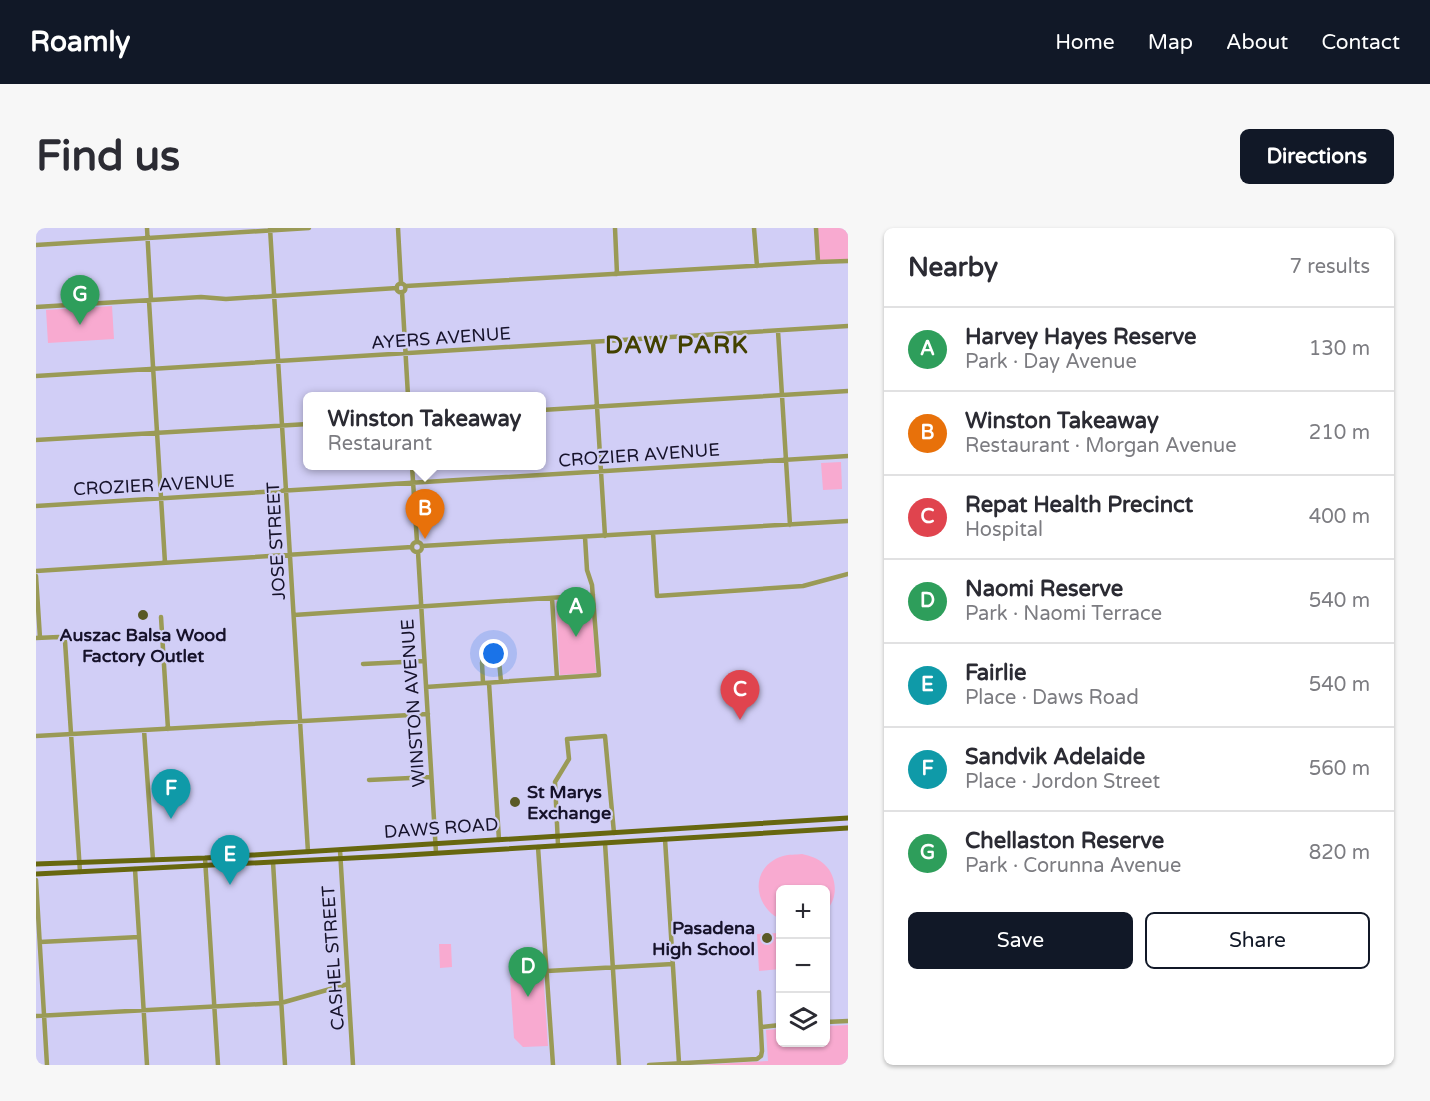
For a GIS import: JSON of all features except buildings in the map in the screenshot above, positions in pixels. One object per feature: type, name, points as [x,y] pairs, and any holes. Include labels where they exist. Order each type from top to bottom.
[{"type":"main road","name":"DAWS ROAD","points":[[36,864],[205,858],[848,818]]},
{"type":"main road","points":[[781,831],[790,822],[793,827],[808,826],[824,829]]},
{"type":"main road","points":[[748,833],[752,824]]},
{"type":"main road","points":[[743,825],[748,833]]},
{"type":"main road","name":"DAWS ROAD","points":[[36,874],[848,828]]},
{"type":"main road","points":[[650,831],[665,839],[676,829]]},
{"type":"street","points":[[147,228],[165,563]]},
{"type":"street","points":[[36,245],[309,228]]},
{"type":"street","points":[[398,228],[406,290],[402,292],[408,392]]},
{"type":"street","points":[[615,228],[617,274]]},
{"type":"street","points":[[754,228],[756,266]]},
{"type":"street","points":[[816,228],[818,262]]},
{"type":"street","name":"JOSE STREET","points":[[270,229],[308,852]]},
{"type":"street","points":[[36,307],[274,296],[397,288],[404,285],[848,261]]},
{"type":"street","points":[[397,288],[402,292]]},
{"type":"street","name":"AYERS AVENUE","points":[[36,376],[848,326]]},
{"type":"street","points":[[778,331],[790,525]]},
{"type":"street","points":[[592,342],[605,536]]},
{"type":"street","points":[[546,410],[848,391]]},
{"type":"street","points":[[36,440],[303,424]]},
{"type":"street","name":"CROZIER AVENUE","points":[[36,506],[848,456]]},
{"type":"street","points":[[412,470],[417,542],[422,546],[848,521]]},
{"type":"street","points":[[653,533],[657,596],[803,586],[848,574]]},
{"type":"street","points":[[426,687],[598,675],[593,595],[587,570],[585,537]]},
{"type":"street","points":[[36,571],[412,547],[417,542]]},
{"type":"street","points":[[412,547],[418,552],[422,550],[422,546]]},
{"type":"street","name":"WINSTON AVENUE","points":[[418,552],[436,853]]},
{"type":"street","points":[[36,576],[38,638],[63,638],[65,643],[80,872]]},
{"type":"street","points":[[294,615],[593,595]]},
{"type":"street","points":[[552,598],[557,678]]},
{"type":"street","points":[[161,617],[168,729]]},
{"type":"street","points":[[499,840],[483,658],[499,660],[501,682]]},
{"type":"street","points":[[363,664],[424,661]]},
{"type":"street","points":[[36,736],[428,714]]},
{"type":"street","points":[[144,730],[153,860]]},
{"type":"street","points":[[558,845],[555,782],[569,759],[567,739],[605,736],[614,833]]},
{"type":"street","points":[[369,780],[431,777]]},
{"type":"street","points":[[665,839],[680,1063]]},
{"type":"street","points":[[605,843],[619,1065]]},
{"type":"street","points":[[538,847],[552,1065]]},
{"type":"street","name":"CASHEL STREET","points":[[340,850],[353,1065]]},
{"type":"street","points":[[205,858],[218,1065]]},
{"type":"street","points":[[273,862],[285,1065]]},
{"type":"street","points":[[135,869],[147,1065]]},
{"type":"street","points":[[36,880],[47,1065]]},
{"type":"street","points":[[39,939],[139,937]]},
{"type":"street","points":[[547,971],[673,964]]},
{"type":"street","points":[[36,1016],[281,1003],[348,984]]},
{"type":"street","points":[[649,1065],[757,1059],[761,1056],[759,992]]},
{"type":"street","points":[[830,1022],[848,1021]]},
{"type":"street","points":[[761,1027],[776,1025]]},
{"type":"shaded area","points":[[816,228],[848,228],[848,261],[818,262]]},
{"type":"shaded area","points":[[112,306],[114,339],[48,343],[46,310]]},
{"type":"shaded area","points":[[841,462],[842,489],[823,490],[821,463]]},
{"type":"shaded area","points":[[591,598],[596,673],[560,675],[556,601]]},
{"type":"shaded area","points":[[785,855],[811,856],[824,864],[834,880],[835,894],[830,905],[830,885],[776,885],[776,916],[771,913],[760,896],[760,877],[772,861]]},
{"type":"shaded area","points":[[776,933],[776,969],[759,971],[757,934]]},
{"type":"shaded area","points":[[439,944],[451,944],[452,967],[440,968]]},
{"type":"shaded area","points":[[543,969],[548,1046],[523,1047],[514,1038],[510,979],[517,970]]},
{"type":"shaded area","points":[[848,1025],[848,1065],[697,1065],[768,1061],[766,1030],[776,1029],[776,1047],[830,1047],[830,1026]]},
{"type":"place","name":"Chellaston Reserve","points":[[80,325]]},
{"type":"place","name":"Winston Takeaway","points":[[425,539]]},
{"type":"place","name":"Auszac Balsa Wood Factory Outlet","points":[[143,615]]},
{"type":"place","name":"Harvey Hayes Reserve","points":[[576,637]]},
{"type":"place","name":"Repat Health Precinct","points":[[740,720]]},
{"type":"place","name":"St Marys Exchange","points":[[515,802]]},
{"type":"place","name":"Sandvik Adelaide","points":[[171,819]]},
{"type":"place","name":"Fairlie","points":[[230,885]]},
{"type":"place","name":"Pasadena High School","points":[[767,938]]},
{"type":"place","name":"Naomi Reserve","points":[[528,997]]},
{"type":"district","name":"DAW PARK","points":[[677,345]]}]
